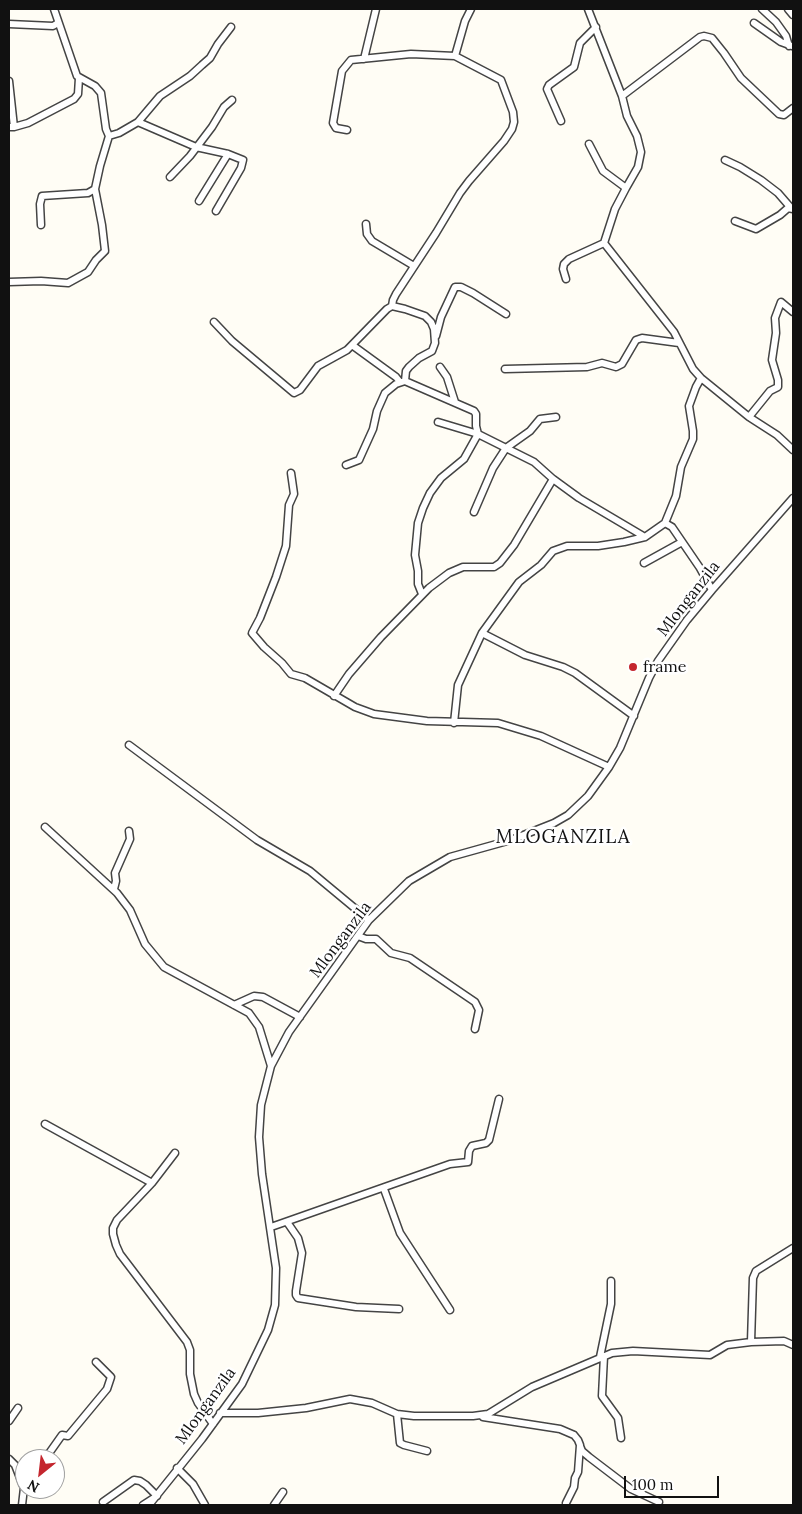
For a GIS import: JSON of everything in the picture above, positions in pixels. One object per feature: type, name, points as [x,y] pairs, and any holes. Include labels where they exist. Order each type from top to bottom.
[{"type":"street","points":[[9,81],[11,127],[28,123],[75,99],[78,94],[79,78],[54,9]]},
{"type":"street","points":[[364,59],[376,9]]},
{"type":"street","points":[[455,56],[465,21],[471,9]]},
{"type":"street","points":[[566,279],[563,269],[564,264],[569,259],[604,243],[615,209],[638,167],[640,158],[640,146],[627,116],[622,96],[588,9]]},
{"type":"street","points":[[762,9],[776,22],[791,46]]},
{"type":"street","points":[[788,9],[793,15]]},
{"type":"street","points":[[9,24],[53,26],[58,23]]},
{"type":"street","points":[[754,23],[781,42],[791,46]]},
{"type":"street","points":[[109,136],[119,133],[138,122],[160,96],[190,76],[210,58],[231,27]]},
{"type":"street","points":[[562,121],[547,89],[574,67],[580,43],[596,27]]},
{"type":"street","points":[[622,96],[692,42],[704,36],[712,38],[741,78],[779,114],[784,115],[793,108]]},
{"type":"street","points":[[214,322],[232,341],[294,393],[300,390],[318,366],[343,353],[383,312],[392,306],[393,300],[468,181],[504,141],[514,122],[513,112],[502,82],[455,56],[411,54],[351,60],[342,71],[333,123],[336,128],[347,130]]},
{"type":"street","points":[[9,282],[41,281],[68,283],[88,272],[99,256],[105,251],[95,189],[109,136],[106,129],[101,93],[95,86],[79,78]]},
{"type":"street","points":[[170,177],[232,100]]},
{"type":"street","points":[[138,122],[196,147],[228,154],[244,162],[216,211]]},
{"type":"street","points":[[589,144],[603,171],[626,188]]},
{"type":"street","points":[[199,201],[228,154]]},
{"type":"street","points":[[726,160],[761,180],[778,193],[792,209]]},
{"type":"street","points":[[41,225],[40,204],[42,196],[88,193],[95,189]]},
{"type":"street","points":[[735,221],[756,229],[788,208],[792,209]]},
{"type":"street","points":[[366,224],[367,234],[372,241],[414,266]]},
{"type":"street","points":[[604,243],[674,332],[693,369],[701,378],[749,417],[777,435],[793,450]]},
{"type":"street","points":[[435,337],[441,317],[455,287],[461,287],[473,293],[506,314]]},
{"type":"street","points":[[749,417],[770,391],[778,387],[778,380],[772,360],[776,333],[776,313],[781,302],[793,312]]},
{"type":"street","points":[[346,465],[359,460],[373,429],[381,400],[393,386],[402,382],[406,371],[414,362],[434,349],[434,328],[425,316],[392,306]]},
{"type":"street","points":[[505,369],[587,367],[602,363],[616,367],[622,364],[636,340],[642,338],[679,343]]},
{"type":"street","points":[[352,345],[402,382],[476,412],[478,434],[460,464],[437,483],[422,508],[419,518],[415,555],[418,584],[422,594]]},
{"type":"street","points":[[440,366],[447,377],[455,402]]},
{"type":"street","points":[[454,723],[458,686],[482,633],[519,582],[541,566],[553,551],[567,546],[598,546],[645,537],[665,523],[676,496],[681,468],[692,439],[693,431],[689,406],[701,378]]},
{"type":"street","points":[[474,512],[492,468],[506,448],[530,431],[540,419],[556,417]]},
{"type":"street","points":[[438,422],[478,434],[534,462],[553,479],[599,511],[645,537]]},
{"type":"street","points":[[291,474],[294,494],[289,505],[286,546],[276,577],[258,623],[252,633],[291,674],[306,678],[334,696],[374,714],[427,721],[498,723],[508,725],[541,736],[609,766]]},
{"type":"street","points":[[334,696],[349,674],[380,637],[422,594],[449,574],[463,567],[494,567],[500,563],[511,550],[553,479]]},
{"type":"street","name":"Mlonganzila","points":[[148,1505],[213,1424],[242,1384],[268,1330],[275,1305],[276,1268],[262,1174],[259,1137],[260,1105],[271,1066],[289,1032],[369,920],[409,881],[450,858],[531,833],[568,815],[588,796],[609,766],[658,662],[712,590],[793,498]]},
{"type":"street","points":[[665,523],[672,527],[700,568],[712,590]]},
{"type":"street","points":[[644,563],[682,542]]},
{"type":"street","points":[[482,633],[525,655],[563,667],[575,673],[634,716]]},
{"type":"street","points":[[128,744],[257,840],[310,871],[369,920]]},
{"type":"street","points":[[45,828],[114,889],[130,910],[145,944],[160,963],[180,976],[249,1013],[259,1027],[271,1066]]},
{"type":"street","points":[[114,889],[115,873],[130,838],[129,831]]},
{"type":"street","points":[[358,936],[366,939],[376,939],[391,953],[410,958],[475,1002],[479,1010],[475,1029]]},
{"type":"street","points":[[234,1005],[254,996],[263,997],[300,1017]]},
{"type":"street","points":[[271,1227],[450,1164],[468,1162],[469,1151],[472,1146],[486,1143],[489,1140],[499,1099]]},
{"type":"street","points":[[45,1124],[152,1183]]},
{"type":"street","points":[[175,1153],[152,1183],[117,1220],[113,1228],[116,1245],[120,1254],[187,1342],[190,1350],[190,1374],[194,1394],[213,1424]]},
{"type":"street","points":[[384,1188],[400,1233],[450,1310]]},
{"type":"street","points":[[287,1222],[298,1238],[302,1253],[296,1291],[298,1298],[356,1307],[399,1309]]},
{"type":"street","points":[[751,1342],[753,1278],[756,1271],[793,1248]]},
{"type":"street","points":[[611,1282],[611,1304],[602,1356],[602,1396],[618,1418],[621,1438]]},
{"type":"street","points":[[220,1413],[258,1413],[306,1408],[350,1399],[372,1403],[397,1414],[414,1416],[473,1416],[488,1414],[532,1387],[612,1352],[633,1351],[710,1355],[727,1345],[751,1342],[784,1341],[793,1345]]},
{"type":"street","points":[[52,1449],[62,1435],[68,1436],[106,1390],[111,1377],[96,1362]]},
{"type":"street","points":[[9,1421],[18,1408]]},
{"type":"street","points":[[397,1414],[400,1443],[427,1451]]},
{"type":"street","points":[[473,1416],[560,1429],[574,1435],[582,1451],[589,1457],[631,1488],[658,1502]]},
{"type":"street","points":[[566,1503],[574,1487],[578,1472],[580,1445]]},
{"type":"street","points":[[177,1468],[193,1484],[205,1505]]},
{"type":"street","points":[[103,1502],[134,1480],[146,1485],[157,1496],[143,1505]]},
{"type":"street","points":[[274,1505],[284,1492]]},
{"type":"place","name":"frame","points":[[633,667]]},
{"type":"district","name":"MLOGANZILA","points":[[563,838]]}]
